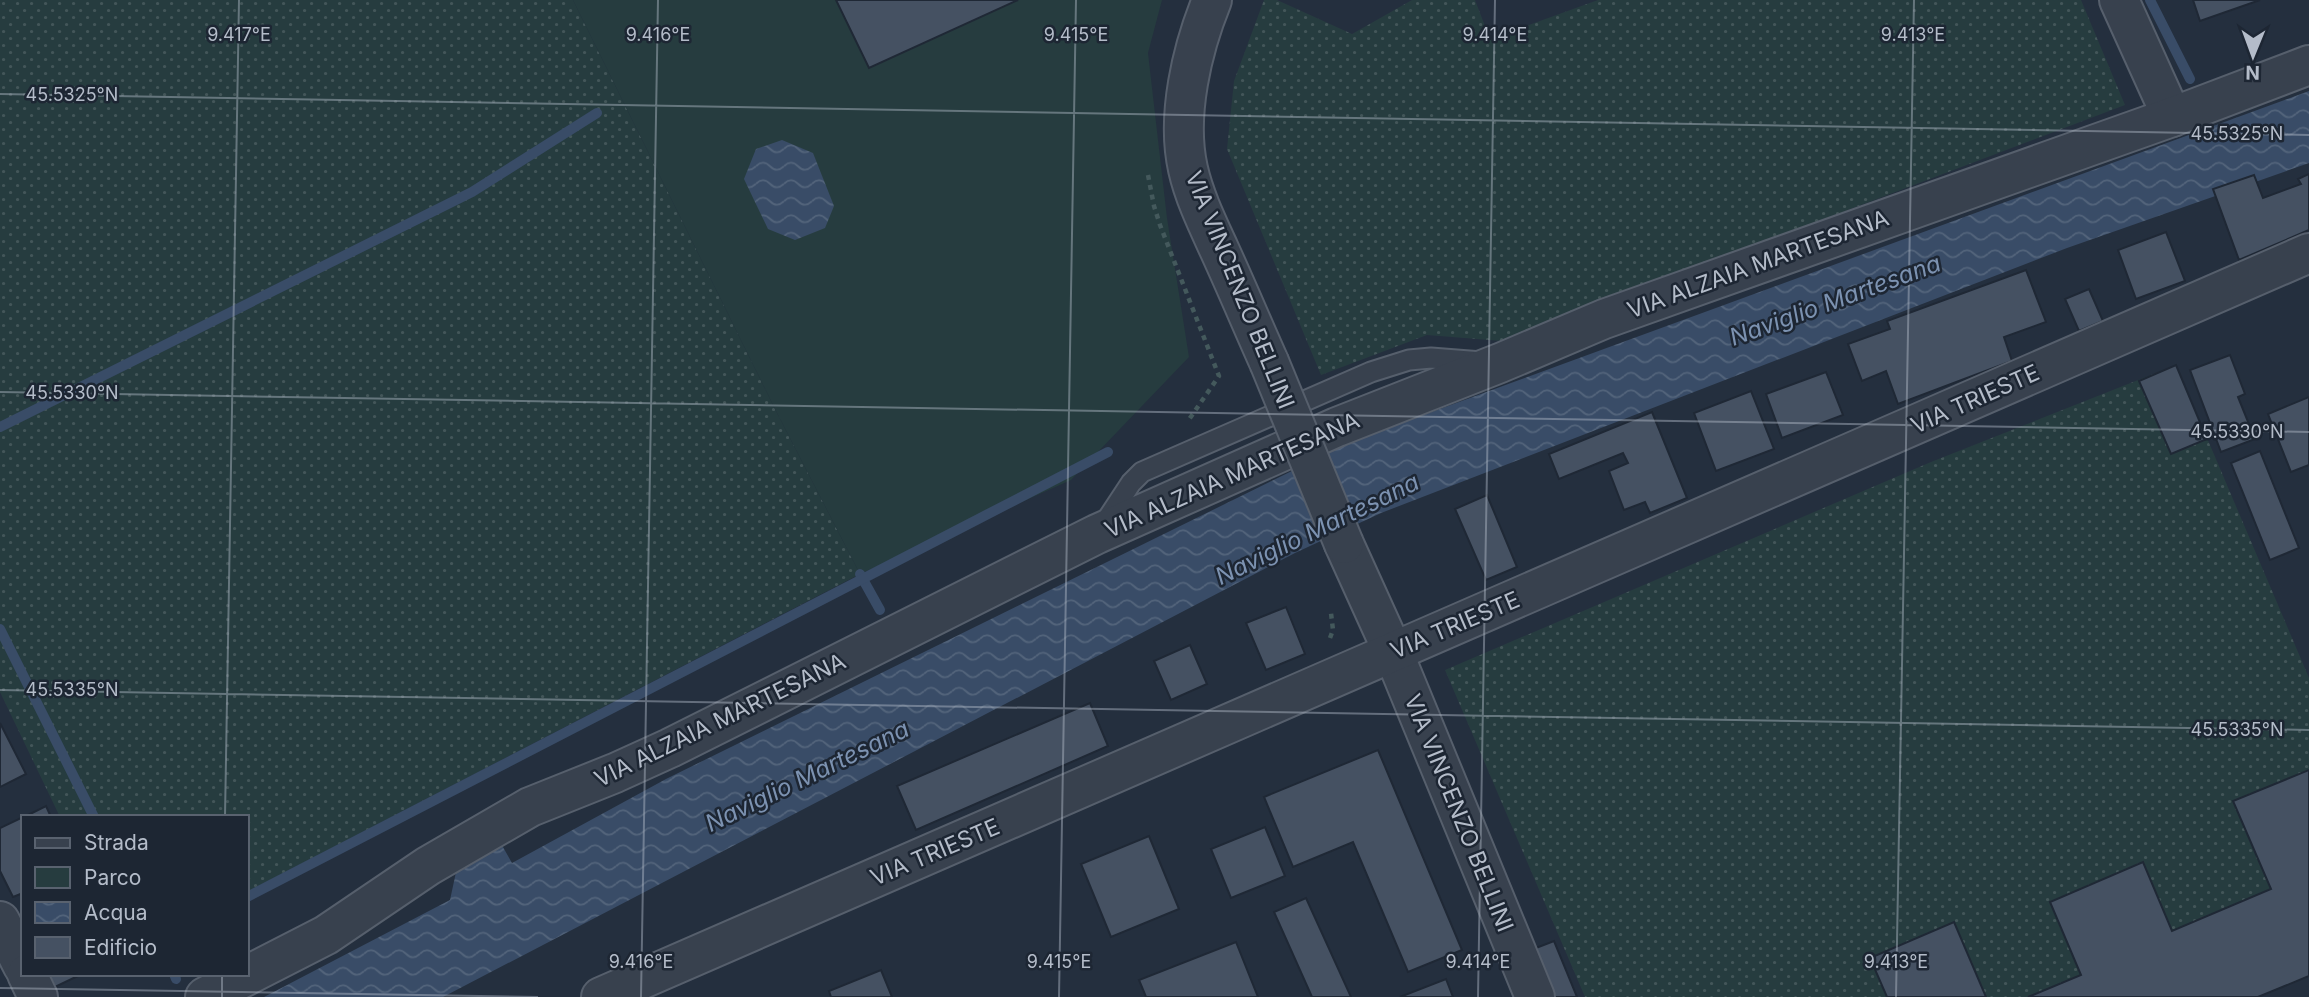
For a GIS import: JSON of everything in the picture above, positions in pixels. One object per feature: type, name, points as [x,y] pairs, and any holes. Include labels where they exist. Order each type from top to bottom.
[{"type":"street","name":"VIA VINCENZO BELLINI","points":[[1212,0],[1197,42],[1190,75],[1185,112],[1188,169],[1206,221],[1393,652],[1535,997]]},
{"type":"street","points":[[2119,0],[2172,117]]},
{"type":"street","name":"VIA ALZAIA MARTESANA","points":[[248,975],[326,935],[428,866],[530,807],[670,748],[1097,534],[1315,437],[1604,319],[2172,117],[2309,65]]},
{"type":"street","name":"VIA TRIESTE","points":[[601,997],[2309,253]]},
{"type":"street","points":[[0,922],[21,962]]},
{"type":"street","points":[[28,976],[38,997]]},
{"type":"street","name":"VIA ALZAIA MARTESANA","points":[[205,997],[246,976]]},
{"type":"lane","points":[[1097,534],[1131,483],[1142,472],[1371,372],[1409,360],[1431,358],[1500,363]]},
{"type":"path","points":[[1160,225],[1219,376],[1160,463]]},
{"type":"green space","points":[[0,0],[573,0],[777,413],[860,574],[248,891],[248,815],[59,815],[0,692]]},
{"type":"green space","points":[[573,0],[1162,0],[1148,53],[1167,218],[1189,357],[1071,480],[860,574],[777,413]]},
{"type":"green space","points":[[1264,0],[1277,0],[1352,34],[1412,0],[1475,0],[1490,39],[1598,0],[2081,0],[2125,105],[1502,341],[1427,335],[1321,375],[1227,149],[1234,81]]},
{"type":"green space","points":[[2176,365],[2309,678],[2309,771],[2233,802],[2271,889],[2172,931],[2143,863],[2050,902],[2081,975],[2028,997],[1986,997],[1954,922],[1871,958],[1887,997],[1585,997],[1445,670],[1931,462]]},
{"type":"water","name":"Naviglio Martesana","points":[[2309,91],[2309,163],[2067,248],[1381,513],[1295,553],[443,997],[264,997],[450,900],[458,863],[499,840],[512,863],[666,779],[1355,440]]},
{"type":"water","points":[[782,140],[813,153],[834,206],[825,228],[795,240],[768,229],[744,179],[756,149]]},
{"type":"building","points":[[836,0],[1018,0],[869,68]]},
{"type":"building","points":[[2193,0],[2260,0],[2200,21]]},
{"type":"building","points":[[2309,174],[2309,230],[2239,260],[2213,189],[2254,175],[2263,198],[2301,184],[2298,179]]},
{"type":"building","points":[[2166,232],[2185,281],[2136,299],[2118,250]]},
{"type":"building","points":[[2026,270],[2046,322],[2004,337],[2012,361],[1898,404],[1886,371],[1862,381],[1848,344],[1890,329],[1887,321]]},
{"type":"building","points":[[2089,289],[2103,321],[2079,331],[2065,299]]},
{"type":"building","points":[[2230,355],[2245,394],[2238,397],[2255,439],[2221,452],[2190,370]]},
{"type":"building","points":[[2176,365],[2207,439],[2171,454],[2139,381]]},
{"type":"building","points":[[1826,372],[1843,415],[1782,438],[1766,394]]},
{"type":"building","points":[[1751,391],[1774,449],[1716,471],[1694,413]]},
{"type":"building","points":[[2309,397],[2309,465],[2291,472],[2268,414]]},
{"type":"building","points":[[1652,412],[1687,498],[1650,513],[1645,502],[1624,510],[1609,471],[1628,463],[1623,453],[1559,479],[1549,454]]},
{"type":"building","points":[[2260,451],[2299,548],[2270,560],[2231,463]]},
{"type":"building","points":[[1487,495],[1517,567],[1486,580],[1455,509]]},
{"type":"building","points":[[1286,607],[1305,654],[1266,670],[1246,623]]},
{"type":"building","points":[[1190,645],[1207,684],[1171,700],[1154,661]]},
{"type":"building","points":[[1090,703],[1108,746],[916,830],[897,786]]},
{"type":"building","points":[[0,723],[26,774],[0,787]]},
{"type":"building","points":[[1378,750],[1462,950],[1408,972],[1353,842],[1293,867],[1264,797]]},
{"type":"building","points":[[2309,770],[2309,976],[2258,997],[2028,997],[2081,975],[2050,902],[2143,862],[2172,931],[2271,889],[2233,801]]},
{"type":"building","points":[[46,806],[50,815],[28,815]]},
{"type":"building","points":[[21,818],[21,894],[13,897],[0,871],[0,828]]},
{"type":"building","points":[[1265,827],[1285,876],[1231,898],[1211,849]]},
{"type":"building","points":[[1149,836],[1179,909],[1111,937],[1081,864]]},
{"type":"building","points":[[1306,898],[1351,997],[1312,997],[1274,912]]},
{"type":"building","points":[[1954,922],[1986,997],[1887,997],[1870,958]]},
{"type":"building","points":[[1554,941],[1577,997],[1541,997],[1523,953]]},
{"type":"building","points":[[1236,942],[1258,997],[1146,997],[1139,980]]},
{"type":"building","points":[[881,970],[892,997],[831,997],[829,991]]},
{"type":"building","points":[[49,976],[78,976],[55,987]]},
{"type":"building","points":[[1446,979],[1453,997],[1400,997]]},
{"type":"waterway","points":[[2150,0],[2190,79]]},
{"type":"waterway","points":[[0,427],[472,192],[597,113]]},
{"type":"waterway","points":[[248,896],[1108,452]]},
{"type":"waterway","points":[[860,574],[880,610]]},
{"type":"waterway","points":[[0,629],[93,815]]}]
